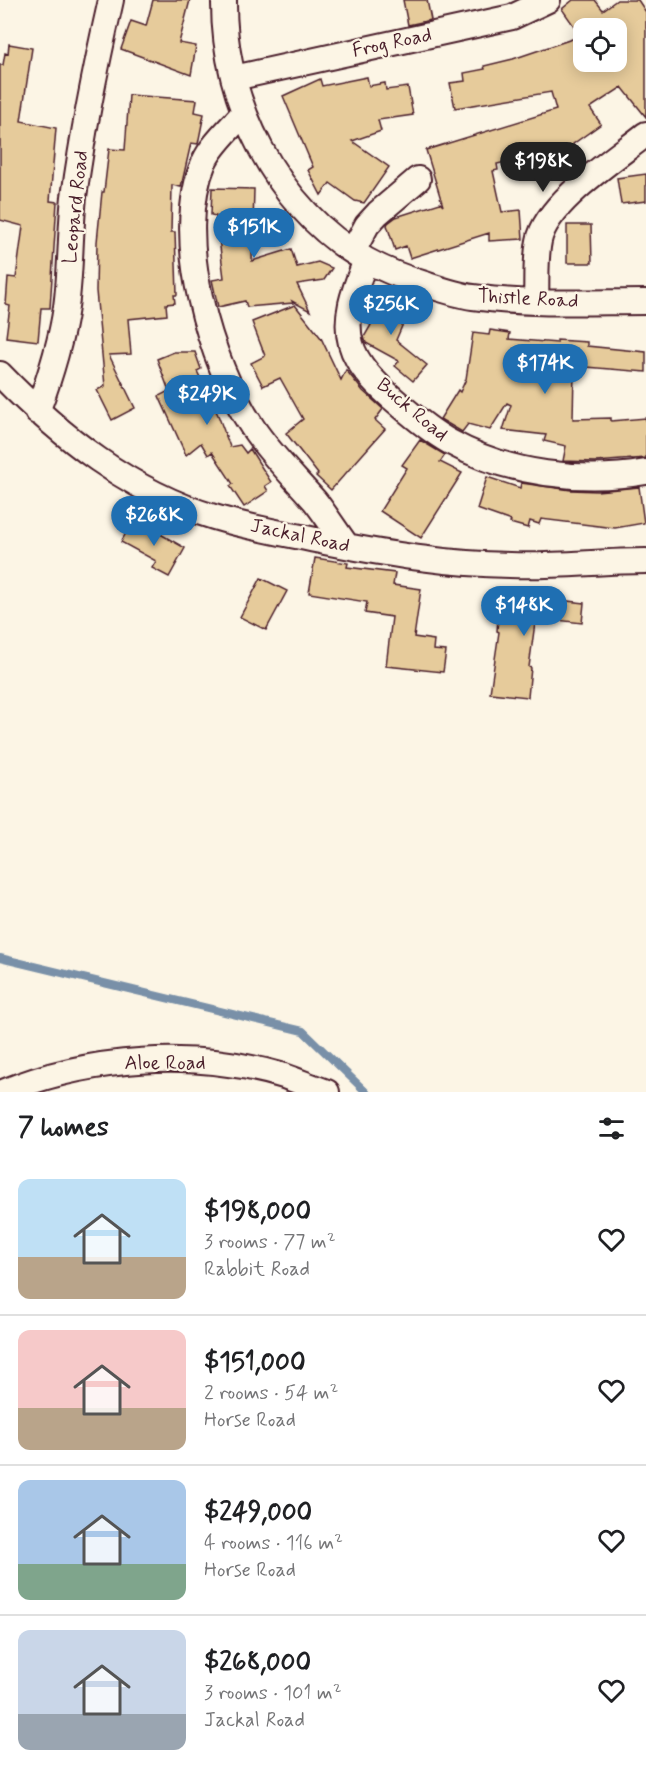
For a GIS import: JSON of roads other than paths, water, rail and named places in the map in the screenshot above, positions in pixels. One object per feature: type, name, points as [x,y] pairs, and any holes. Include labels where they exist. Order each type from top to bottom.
[{"type":"street","name":"Leopard Road","points":[[37,412],[54,366],[63,326],[74,200],[88,104],[111,0]]},
{"type":"street","name":"Thistle Road","points":[[224,0],[225,35],[234,78],[244,112],[258,144],[275,175],[318,223],[359,255],[416,281],[472,297],[537,302],[646,302]]},
{"type":"street","name":"Frog Road","points":[[234,78],[512,17],[548,0]]},
{"type":"street","points":[[244,112],[205,160],[196,183],[192,244],[201,299],[224,371],[252,426],[271,453],[316,502],[346,546]]},
{"type":"street","points":[[537,302],[539,241],[544,224],[579,187],[646,134]]},
{"type":"street","name":"Buck Road","points":[[417,179],[367,225],[359,255],[348,325],[351,344],[359,361],[389,396],[422,423],[449,442],[477,456],[503,464],[589,477],[646,472]]},
{"type":"street","name":"Jackal Road","points":[[0,374],[37,412],[100,461],[172,501],[232,521],[346,546],[436,561],[508,566],[569,566],[646,561]]},
{"type":"street","name":"Aloe Road","points":[[3,1092],[43,1078],[86,1067],[170,1060],[223,1064],[258,1070],[284,1076],[327,1092]]},
{"type":"waterway","points":[[0,958],[303,1031],[366,1092]]}]
